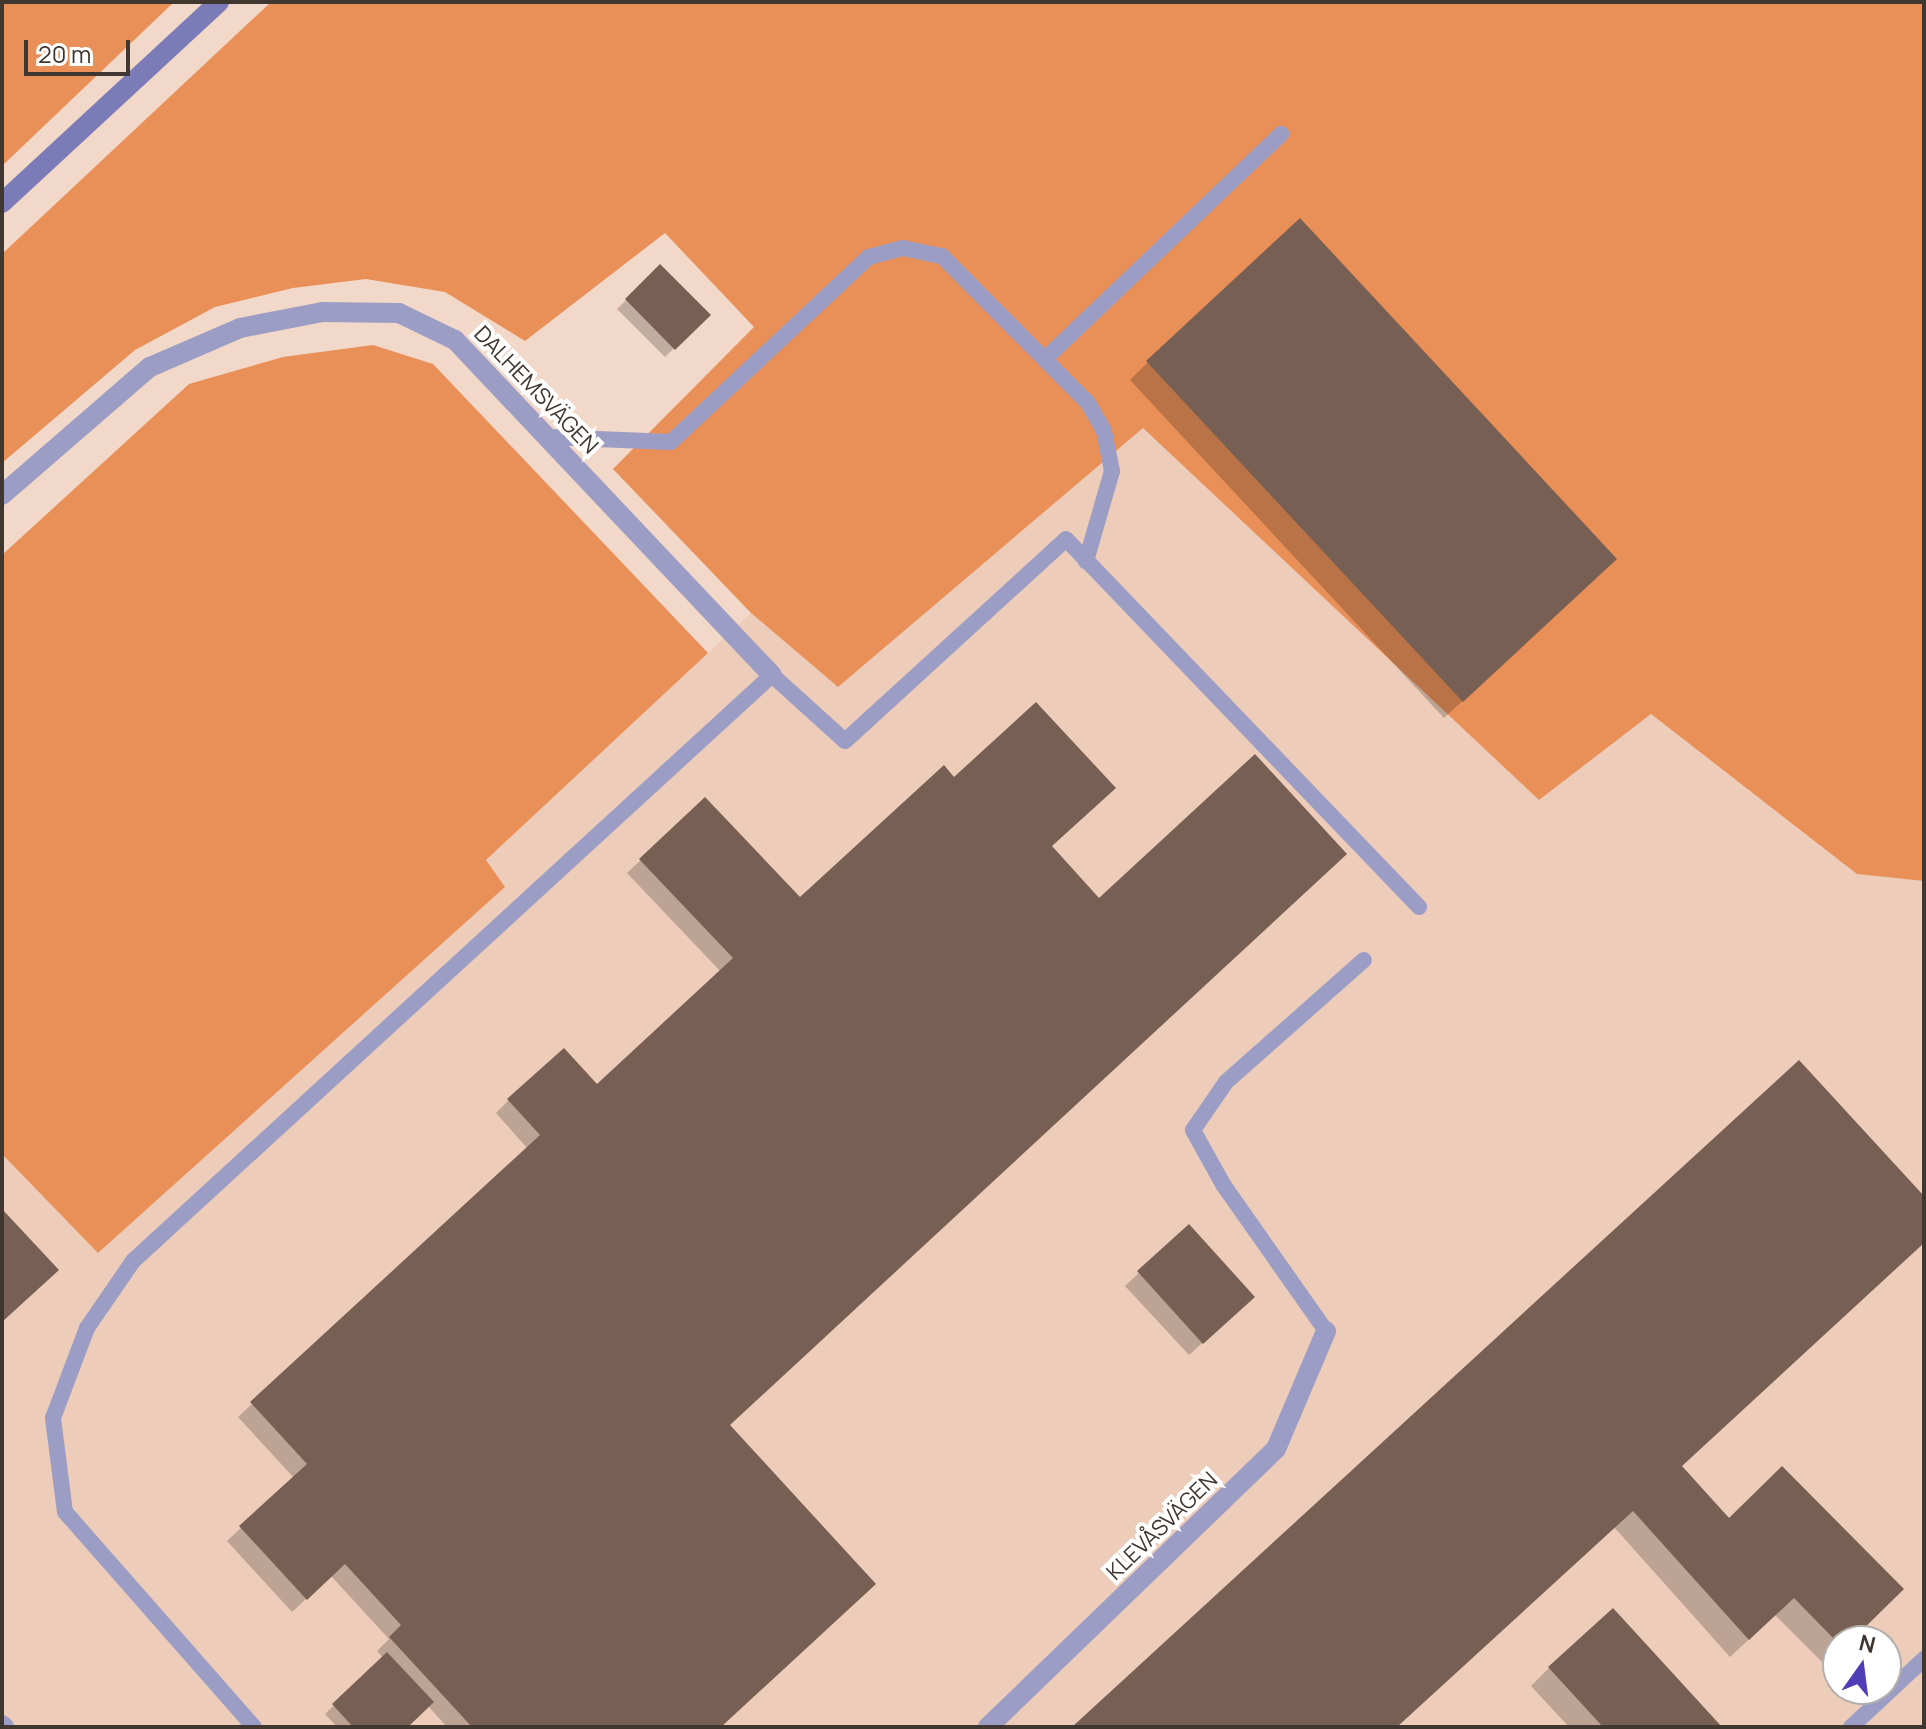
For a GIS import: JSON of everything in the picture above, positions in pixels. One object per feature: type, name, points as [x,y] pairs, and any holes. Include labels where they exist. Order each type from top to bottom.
[{"type":"main road","points":[[2,203],[219,2]]},
{"type":"street","name":"DALHEMSVÄGEN","points":[[2,495],[150,367],[240,328],[322,312],[399,313],[455,340],[772,675]]},
{"type":"street","name":"KLEVÅSVÄGEN","points":[[988,1727],[1276,1449],[1326,1331]]},
{"type":"lane","points":[[1046,358],[1281,134]]},
{"type":"lane","points":[[548,437],[671,442],[869,257],[903,248],[942,256],[1088,403],[1104,431],[1112,471],[1086,561]]},
{"type":"lane","points":[[254,1727],[65,1512],[53,1418],[87,1328],[133,1261],[772,675],[845,741],[1066,539],[1419,907]]},
{"type":"lane","points":[[1326,1331],[1224,1186],[1193,1130],[1226,1082],[1364,960]]},
{"type":"lane","points":[[1851,1727],[1924,1659]]},
{"type":"shaded area","points":[[2,2],[174,2],[2,166]]},
{"type":"shaded area","points":[[271,2],[1924,2],[1924,881],[1857,874],[1651,714],[1539,800],[1143,428],[838,687],[751,613],[613,469],[754,327],[665,233],[525,341],[445,292],[366,279],[293,288],[215,307],[135,350],[2,463],[2,254]]},
{"type":"shaded area","points":[[373,345],[433,364],[708,653],[486,860],[505,887],[98,1253],[2,1154],[2,555],[189,384],[283,357]]},
{"type":"shaded area","points":[[1143,428],[1539,799],[1651,714],[1857,874],[1924,881],[1924,1727],[2,1727],[2,1154],[98,1253],[505,887],[486,860],[751,613],[838,687]]},
{"type":"building","points":[[1300,218],[1617,559],[1463,702],[1146,361]]},
{"type":"building","points":[[660,264],[711,315],[675,350],[625,299]]},
{"type":"building","points":[[1036,702],[1116,788],[1052,846],[1099,898],[1255,754],[1347,854],[730,1425],[876,1584],[721,1727],[472,1727],[389,1637],[401,1625],[345,1564],[307,1600],[239,1526],[307,1464],[250,1402],[540,1135],[507,1099],[564,1048],[597,1084],[733,958],[639,859],[705,797],[800,897],[944,765],[954,777]]},
{"type":"building","points":[[1799,1060],[1924,1196],[1924,1243],[1682,1466],[1729,1518],[1782,1466],[1904,1589],[1867,1625],[1822,1627],[1794,1598],[1749,1640],[1633,1511],[1397,1727],[1072,1727]]},
{"type":"building","points":[[2,1209],[59,1270],[2,1322]]},
{"type":"building","points":[[1189,1224],[1255,1297],[1203,1344],[1137,1271]]},
{"type":"building","points":[[1613,1608],[1722,1727],[1603,1727],[1548,1667]]},
{"type":"building","points":[[387,1652],[434,1702],[408,1727],[353,1727],[332,1704]]}]
